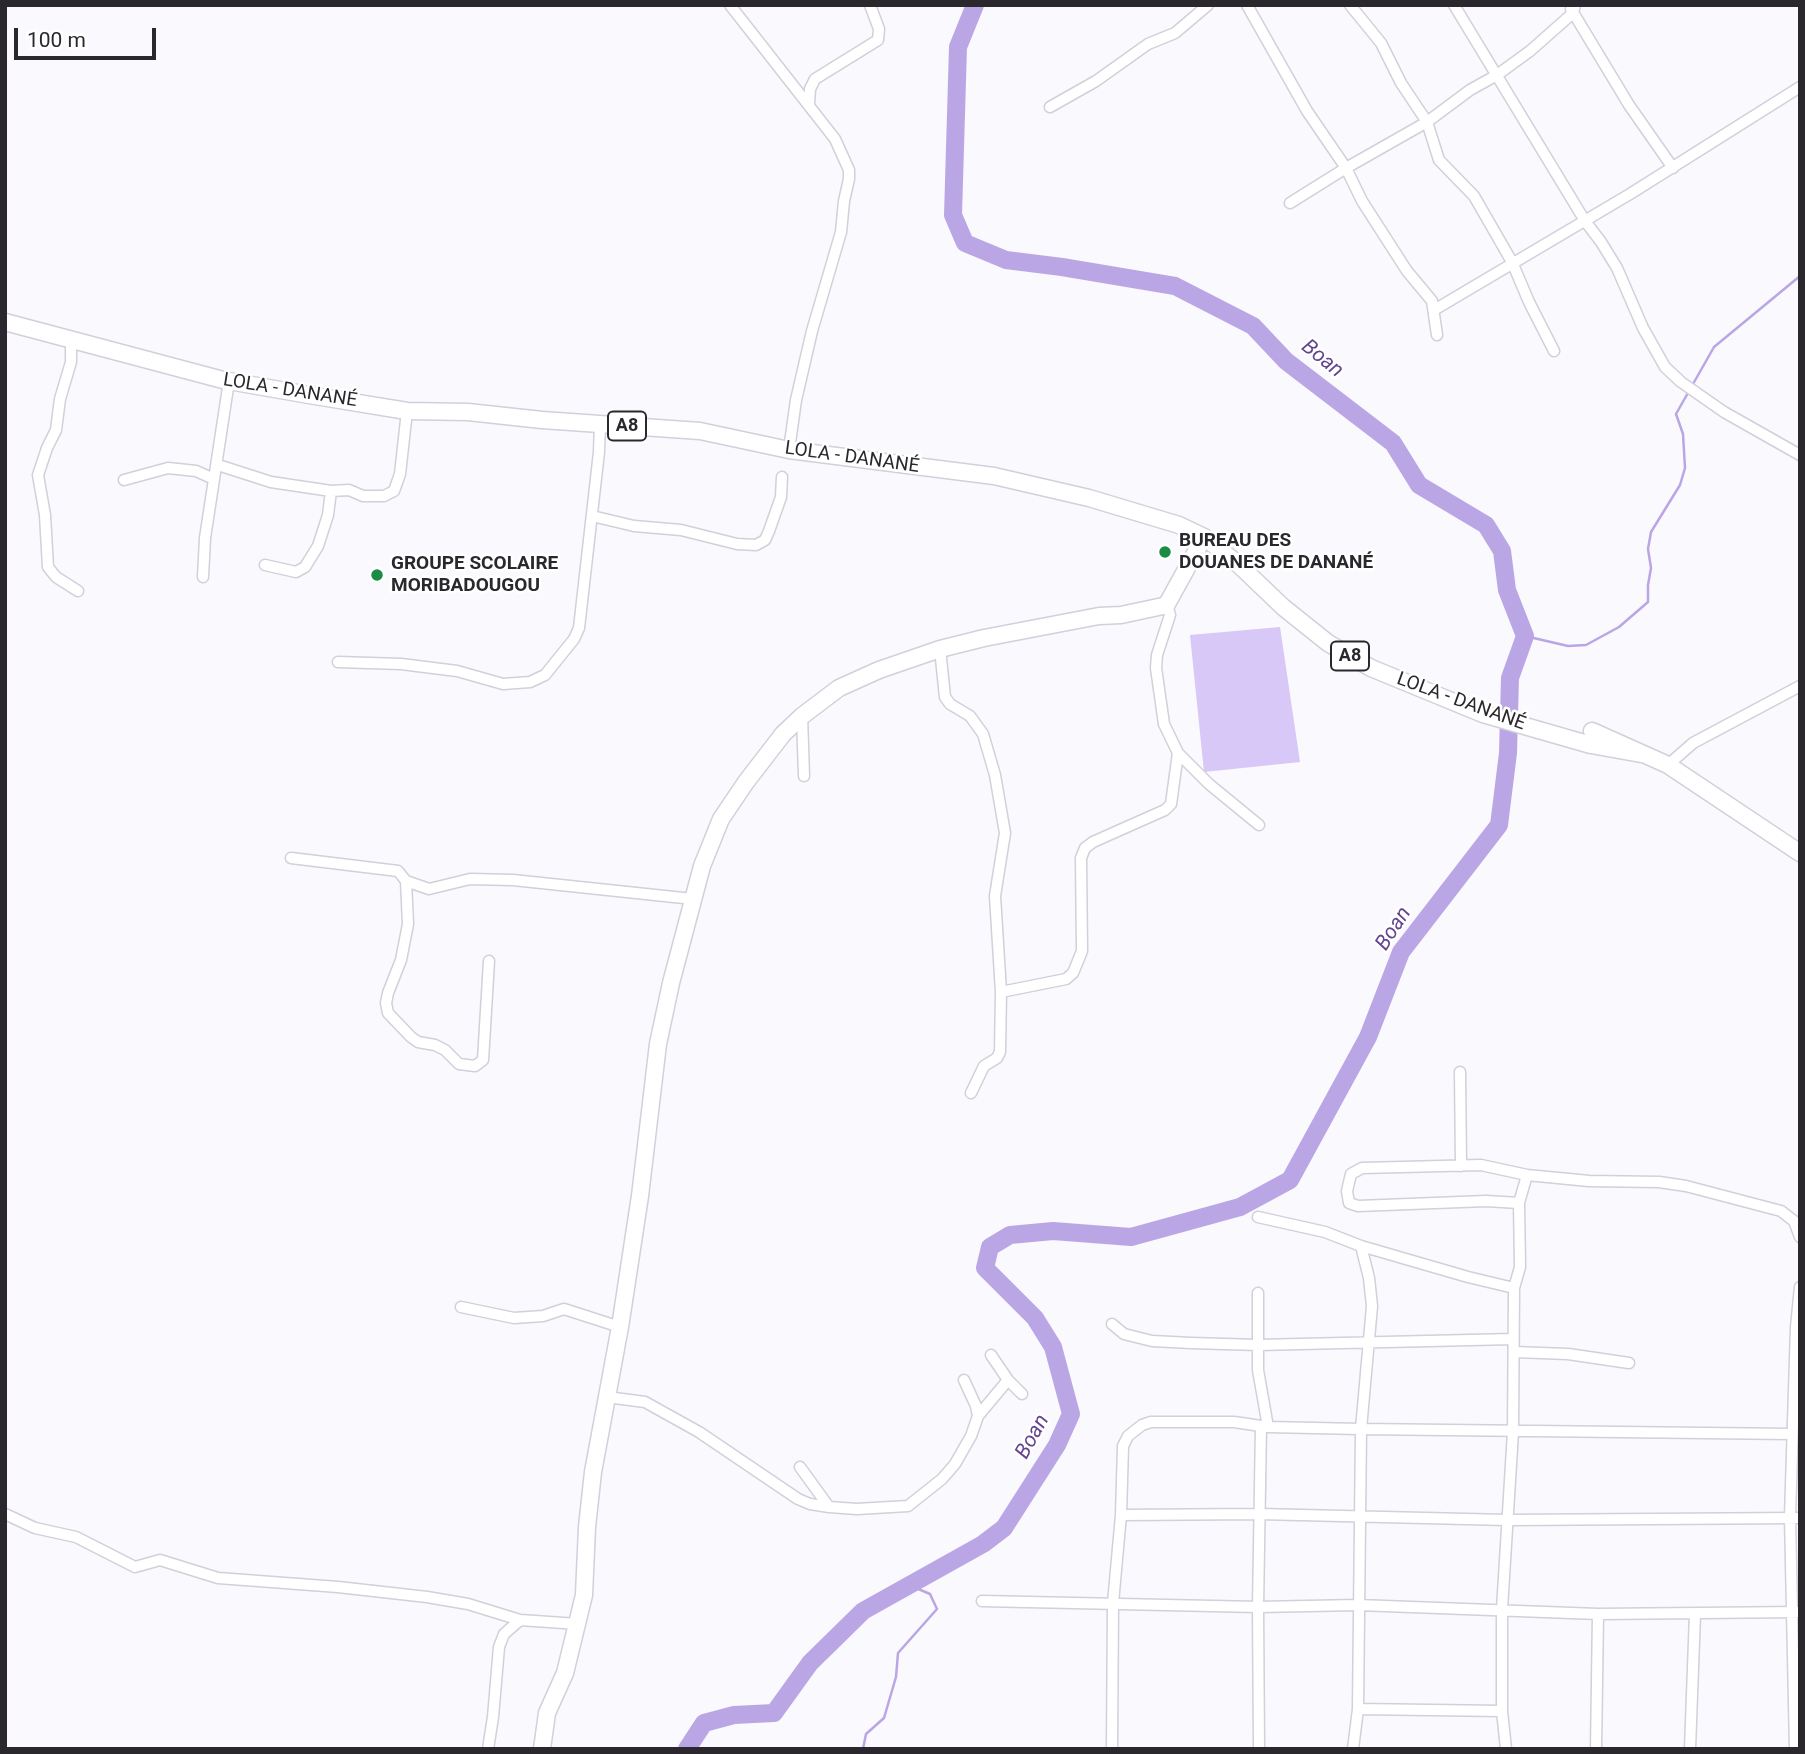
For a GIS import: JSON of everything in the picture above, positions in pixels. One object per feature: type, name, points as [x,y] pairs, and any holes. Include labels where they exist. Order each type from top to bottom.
[{"type":"main road","name":"LOLA - DANANÉ","points":[[5,321],[229,382],[407,411],[468,412],[700,431],[789,450],[994,476],[1089,498],[1179,525],[1205,537],[1283,607],[1328,643],[1371,668],[1483,714],[1591,745],[1641,754]]},
{"type":"main road","points":[[542,1749],[547,1713],[565,1673],[584,1595],[593,1472],[620,1327],[640,1196],[654,1064],[693,899],[720,819],[768,753],[802,716],[839,688],[879,670],[940,649],[1167,604],[1205,537]]},
{"type":"main road","name":"LOLA - DANANÉ","points":[[1592,731],[1668,765],[1800,853]]},
{"type":"street","points":[[730,5],[809,104],[839,147],[846,162],[849,180],[841,232],[812,331],[796,400],[789,450]]},
{"type":"street","points":[[809,104],[810,89],[815,79],[878,40],[879,29],[870,5]]},
{"type":"street","points":[[1050,107],[1096,82],[1148,44],[1175,33],[1208,5]]},
{"type":"street","points":[[1247,5],[1307,111],[1346,168],[1362,201],[1407,271],[1427,294],[1434,310],[1437,335]]},
{"type":"street","points":[[1350,5],[1381,43],[1401,83],[1427,122],[1439,160],[1474,196],[1512,262],[1554,351]]},
{"type":"street","points":[[1454,5],[1585,221],[1601,242],[1665,368],[1724,412],[1800,456]]},
{"type":"street","points":[[1290,203],[1427,122],[1459,97],[1497,75],[1530,51],[1572,8],[1629,105],[1673,168]]},
{"type":"street","points":[[1434,310],[1673,168],[1800,87]]},
{"type":"street","points":[[71,340],[71,362],[60,398],[56,430],[38,475],[45,515],[48,567],[56,577],[78,591]]},
{"type":"street","points":[[203,577],[205,538],[229,382]]},
{"type":"street","points":[[218,465],[271,482],[331,491],[349,490],[363,496],[379,497],[394,491],[400,474],[407,411]]},
{"type":"street","points":[[338,662],[401,664],[457,671],[503,684],[530,682],[545,675],[574,639],[579,628],[600,424]]},
{"type":"street","points":[[124,481],[168,468],[197,471],[214,479]]},
{"type":"street","points":[[592,516],[634,526],[681,530],[737,544],[756,545],[765,540],[769,531],[781,497],[782,477]]},
{"type":"street","points":[[265,565],[296,572],[305,567],[318,546],[328,515],[331,491]]},
{"type":"street","points":[[1167,604],[1170,615],[1157,655],[1156,680],[1164,724],[1178,753],[1209,784],[1259,825]]},
{"type":"street","points":[[940,649],[945,697],[950,704],[970,716],[983,734],[995,775],[1005,833],[995,896],[1001,992],[1000,1052],[997,1058],[984,1066],[971,1093]]},
{"type":"street","points":[[1668,765],[1693,743],[1713,731],[1800,686]]},
{"type":"street","points":[[802,716],[804,776]]},
{"type":"street","points":[[1001,992],[1066,979],[1073,973],[1082,951],[1081,858],[1085,848],[1165,810],[1171,804],[1178,753]]},
{"type":"street","points":[[291,858],[398,871],[406,881],[435,889],[470,879],[513,880],[693,899]]},
{"type":"street","points":[[406,881],[408,924],[401,960],[388,993],[387,1007],[391,1017],[414,1040],[445,1050],[458,1064],[475,1066],[483,1060],[489,961]]},
{"type":"street","points":[[1460,1072],[1461,1166]]},
{"type":"street","points":[[1519,1203],[1486,1201],[1358,1206],[1349,1203],[1347,1191],[1349,1178],[1357,1169],[1481,1165],[1527,1175],[1589,1181],[1659,1182],[1686,1186],[1781,1211],[1794,1221],[1800,1237]]},
{"type":"street","points":[[1506,1749],[1502,1711],[1503,1609],[1513,1432],[1514,1288],[1520,1267],[1519,1203],[1527,1175]]},
{"type":"street","points":[[1258,1217],[1325,1231],[1361,1246],[1514,1288]]},
{"type":"street","points":[[1353,1749],[1358,1709],[1361,1429],[1372,1306],[1361,1246]]},
{"type":"street","points":[[1795,1749],[1796,1612],[1792,1434],[1800,1287]]},
{"type":"street","points":[[1258,1293],[1258,1370],[1264,1426],[1259,1514],[1259,1749]]},
{"type":"street","points":[[461,1307],[493,1315],[522,1318],[543,1316],[564,1308],[620,1327]]},
{"type":"street","points":[[1112,1324],[1124,1334],[1152,1341],[1258,1345],[1513,1339]]},
{"type":"street","points":[[1514,1352],[1568,1354],[1629,1363]]},
{"type":"street","points":[[991,1355],[1008,1380],[1022,1394]]},
{"type":"street","points":[[964,1380],[978,1416]]},
{"type":"street","points":[[607,1397],[645,1402],[699,1432],[798,1499],[848,1510],[908,1506],[942,1479],[955,1464],[971,1436],[978,1416],[1008,1380]]},
{"type":"street","points":[[1112,1749],[1113,1603],[1121,1516],[1123,1446],[1136,1429],[1151,1422],[1234,1422],[1264,1426],[1513,1432],[1792,1434]]},
{"type":"street","points":[[800,1467],[830,1507]]},
{"type":"street","points":[[5,1514],[35,1528],[76,1537],[135,1567],[160,1560],[218,1578],[427,1597],[468,1604],[520,1620],[578,1624]]},
{"type":"street","points":[[1121,1516],[1259,1514],[1507,1520],[1795,1517]]},
{"type":"street","points":[[982,1601],[1258,1607],[1358,1605],[1598,1614],[1796,1612]]},
{"type":"street","points":[[1596,1749],[1598,1614]]},
{"type":"street","points":[[1690,1749],[1695,1614]]},
{"type":"street","points":[[488,1749],[494,1717],[499,1647],[504,1634],[520,1620]]},
{"type":"street","points":[[1358,1709],[1502,1711]]},
{"type":"shaded area","points":[[1280,627],[1300,762],[1204,772],[1190,635]]},
{"type":"waterway","name":"Boan","points":[[687,1749],[704,1723],[734,1715],[774,1713],[810,1663],[863,1611],[983,1544],[1004,1528],[1057,1445],[1071,1414],[1053,1347],[1035,1318],[985,1268],[990,1247],[1010,1235],[1053,1231],[1131,1237],[1240,1207],[1290,1180],[1368,1037],[1401,952],[1499,825],[1508,753],[1510,678],[1525,636],[1507,590],[1502,551],[1486,525],[1419,485],[1393,443],[1286,361],[1253,326],[1175,286],[1006,260],[965,243],[953,215],[958,47],[975,5]]},
{"type":"waterway","points":[[1525,636],[1568,646],[1586,645],[1619,627],[1648,602],[1651,568],[1648,549],[1651,532],[1680,485],[1685,468],[1683,434],[1676,414],[1714,347],[1800,276]]},
{"type":"waterway","points":[[863,1749],[866,1734],[884,1718],[896,1677],[898,1653],[937,1609],[930,1594],[909,1585]]},
{"type":"place","name":"BUREAU DES DOUANES DE DANANÉ","points":[[1165,552]]},
{"type":"place","name":"GROUPE SCOLAIRE MORIBADOUGOU","points":[[377,575]]}]
